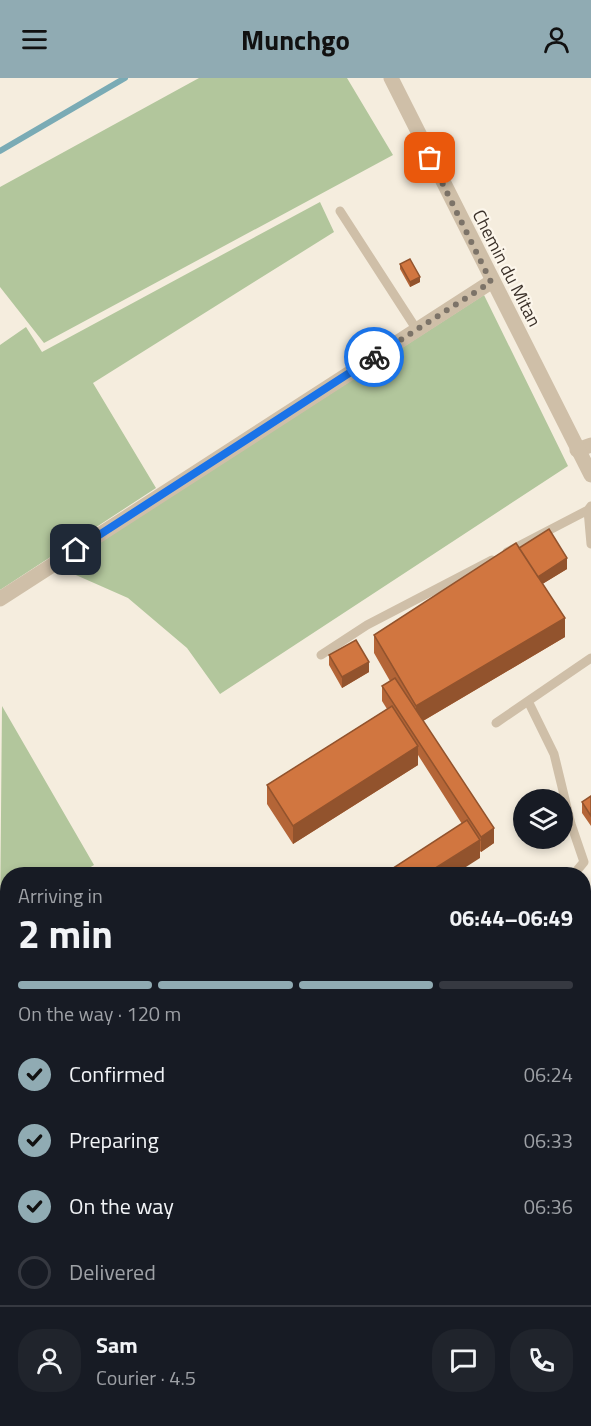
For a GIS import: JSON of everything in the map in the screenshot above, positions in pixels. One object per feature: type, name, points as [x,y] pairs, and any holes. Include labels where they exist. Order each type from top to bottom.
[{"type":"street","name":"Chemin du Mitan","points":[[391,78],[491,282],[584,448],[591,475]]},
{"type":"street","points":[[0,599],[491,282]]},
{"type":"lane","points":[[340,211],[417,330]]},
{"type":"lane","points":[[321,655],[367,625],[589,508],[591,544]]},
{"type":"lane","points":[[496,723],[591,658]]},
{"type":"lane","points":[[528,701],[554,754],[571,824],[584,862],[580,867]]},
{"type":"green space","points":[[199,78],[347,78],[393,155],[44,343],[0,287],[0,187]]},
{"type":"green space","points":[[320,202],[334,232],[93,383],[156,488],[0,590],[0,345],[26,327],[42,352]]},
{"type":"green space","points":[[484,295],[568,466],[220,694],[187,648],[128,598],[60,568]]},
{"type":"green space","points":[[2,706],[94,865],[91,867],[1,867]]},
{"type":"building","points":[[410,259],[420,277],[410,282],[400,264]]},
{"type":"building","points":[[549,529],[567,558],[538,577],[519,548]]},
{"type":"building","points":[[516,543],[565,618],[416,706],[374,635]]},
{"type":"building","points":[[356,640],[369,662],[342,677],[329,655]]},
{"type":"building","points":[[395,678],[494,828],[481,837],[382,686]]},
{"type":"building","points":[[392,706],[418,746],[293,826],[267,785]]},
{"type":"building","points":[[591,796],[591,816],[582,802]]},
{"type":"building","points":[[467,820],[480,840],[437,867],[395,867]]},
{"type":"waterway","points":[[0,151],[125,78]]},
{"type":"way so far","points":[[374,357],[491,282],[430,158]]},
{"type":"route","points":[[76,550],[374,357]]}]
